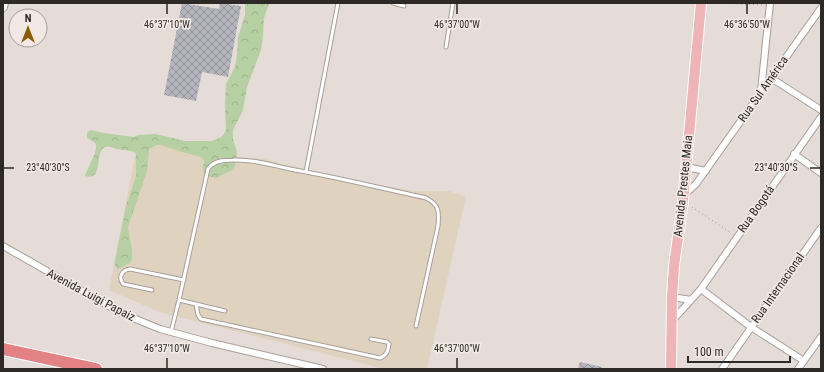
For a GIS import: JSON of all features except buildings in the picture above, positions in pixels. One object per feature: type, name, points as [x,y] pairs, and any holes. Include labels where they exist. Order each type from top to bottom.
[{"type":"highway","points":[[3,349],[96,369]]},
{"type":"main road","name":"Avenida Prestes Maia","points":[[671,369],[671,322],[674,266],[683,198],[701,3]]},
{"type":"street","points":[[3,7],[4,3]]},
{"type":"street","points":[[761,91],[770,4]]},
{"type":"street","name":"Rua Sul América","points":[[683,198],[706,171],[821,8]]},
{"type":"street","points":[[771,78],[821,110]]},
{"type":"street","name":"Rua Bogotá","points":[[671,322],[701,289],[821,117]]},
{"type":"street","points":[[794,154],[821,174]]},
{"type":"street","points":[[686,167],[706,171]]},
{"type":"street","name":"Rua Internacional","points":[[722,369],[821,228]]},
{"type":"street","name":"Avenida Luigi Papaiz","points":[[3,246],[121,313],[170,332],[323,369]]},
{"type":"street","points":[[701,289],[751,327],[804,361]]},
{"type":"street","points":[[672,297],[691,300]]},
{"type":"street","points":[[798,369],[821,336]]},
{"type":"lane","points":[[306,172],[338,3]]},
{"type":"lane","points":[[393,3],[404,6]]},
{"type":"lane","points":[[446,47],[453,3]]},
{"type":"lane","points":[[170,332],[184,280],[208,169],[217,161],[227,160],[248,160],[426,198],[433,202],[437,207],[438,226],[416,326]]},
{"type":"lane","points":[[152,290],[123,284],[121,282],[121,276],[123,272],[130,269],[184,280]]},
{"type":"lane","points":[[179,300],[225,311]]},
{"type":"lane","points":[[196,304],[198,315],[201,319],[380,358],[385,356],[389,344],[387,342],[372,339]]},
{"type":"path","points":[[721,3],[770,4]]},
{"type":"path","points":[[683,198],[737,237]]},
{"type":"shaded area","points":[[138,140],[222,155],[264,159],[354,181],[417,191],[449,191],[466,197],[427,369],[385,369],[159,312],[109,290]]},
{"type":"green space","points":[[245,3],[269,4],[264,18],[261,50],[247,87],[243,110],[233,130],[233,139],[237,152],[235,166],[232,170],[216,178],[204,174],[204,160],[201,157],[161,145],[157,145],[149,149],[147,171],[128,227],[132,259],[130,263],[118,269],[115,266],[115,261],[126,206],[136,176],[136,153],[105,147],[100,154],[95,175],[91,177],[85,176],[96,150],[95,143],[87,138],[87,133],[90,130],[134,137],[138,135],[156,134],[185,141],[212,141],[221,137],[226,130],[226,84],[235,67],[238,37],[245,15]]}]
